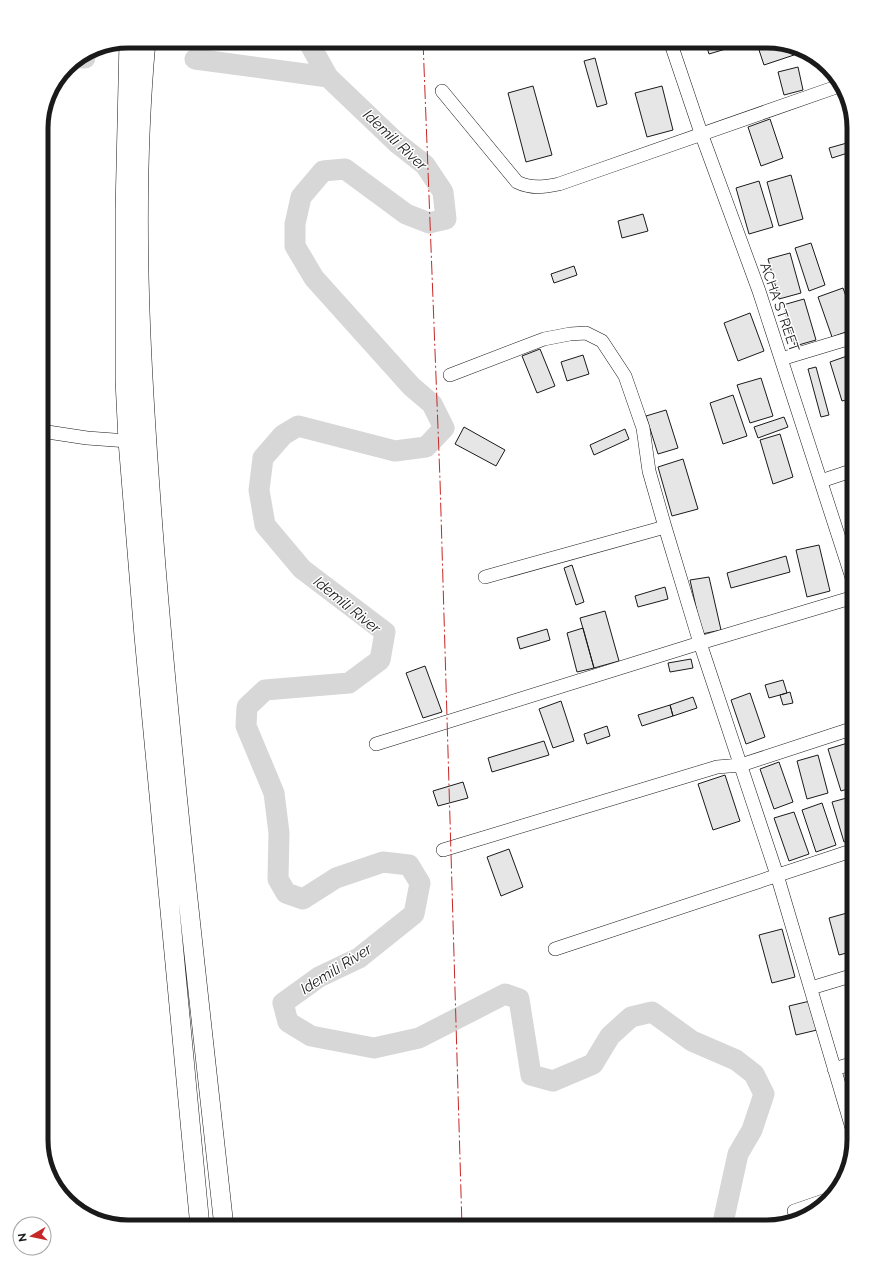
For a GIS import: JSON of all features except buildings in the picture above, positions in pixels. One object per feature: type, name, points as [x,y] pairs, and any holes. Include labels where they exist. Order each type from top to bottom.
[{"type":"highway","points":[[129,48],[125,210],[125,380],[128,441],[144,644],[199,1220]]},
{"type":"highway","points":[[145,48],[142,92],[139,223],[143,363],[151,502],[165,673],[223,1220]]},
{"type":"street","name":"ACHA STREET","points":[[672,48],[701,134],[759,291],[847,562]]},
{"type":"street","points":[[442,91],[517,182],[526,186],[540,187],[559,184],[836,87]]},
{"type":"street","points":[[450,376],[544,339],[570,334],[586,333],[602,341],[625,376],[643,428],[649,471],[665,527],[700,643],[777,875],[847,1112]]},
{"type":"street","points":[[781,359],[847,339]]},
{"type":"street","points":[[48,432],[87,438],[128,441]]},
{"type":"street","points":[[821,481],[847,472]]},
{"type":"street","points":[[485,577],[665,527]]},
{"type":"street","points":[[376,744],[700,643],[847,599]]},
{"type":"street","points":[[443,850],[717,768],[741,765],[847,730]]},
{"type":"street","points":[[555,949],[847,852]]},
{"type":"street","points":[[810,988],[847,977]]},
{"type":"street","points":[[834,1069],[847,1065]]},
{"type":"street","points":[[794,1211],[815,1204]]},
{"type":"waterway","name":"Idemili River","points":[[312,48],[328,77],[397,143],[425,165],[443,192],[446,219],[429,223],[406,214],[345,169],[323,171],[301,197],[295,224],[295,246],[314,278],[411,386],[432,404],[444,428],[426,447],[395,451],[298,426],[283,435],[263,458],[259,490],[265,525],[302,569],[385,632],[380,660],[349,683],[265,690],[247,707],[246,726],[274,793],[279,833],[278,879],[286,893],[303,899],[336,878],[383,862],[409,865],[420,883],[414,914],[359,958],[319,977],[283,1003],[288,1022],[311,1036],[374,1048],[419,1038],[505,994],[519,999],[531,1075],[553,1081],[593,1064],[610,1036],[631,1017],[652,1012],[692,1041],[736,1060],[754,1074],[764,1094],[752,1130],[738,1154],[724,1220]]},
{"type":"waterway","points":[[195,59],[328,77]]},
{"type":"power","points":[[423,48],[440,480],[462,1220]]}]
